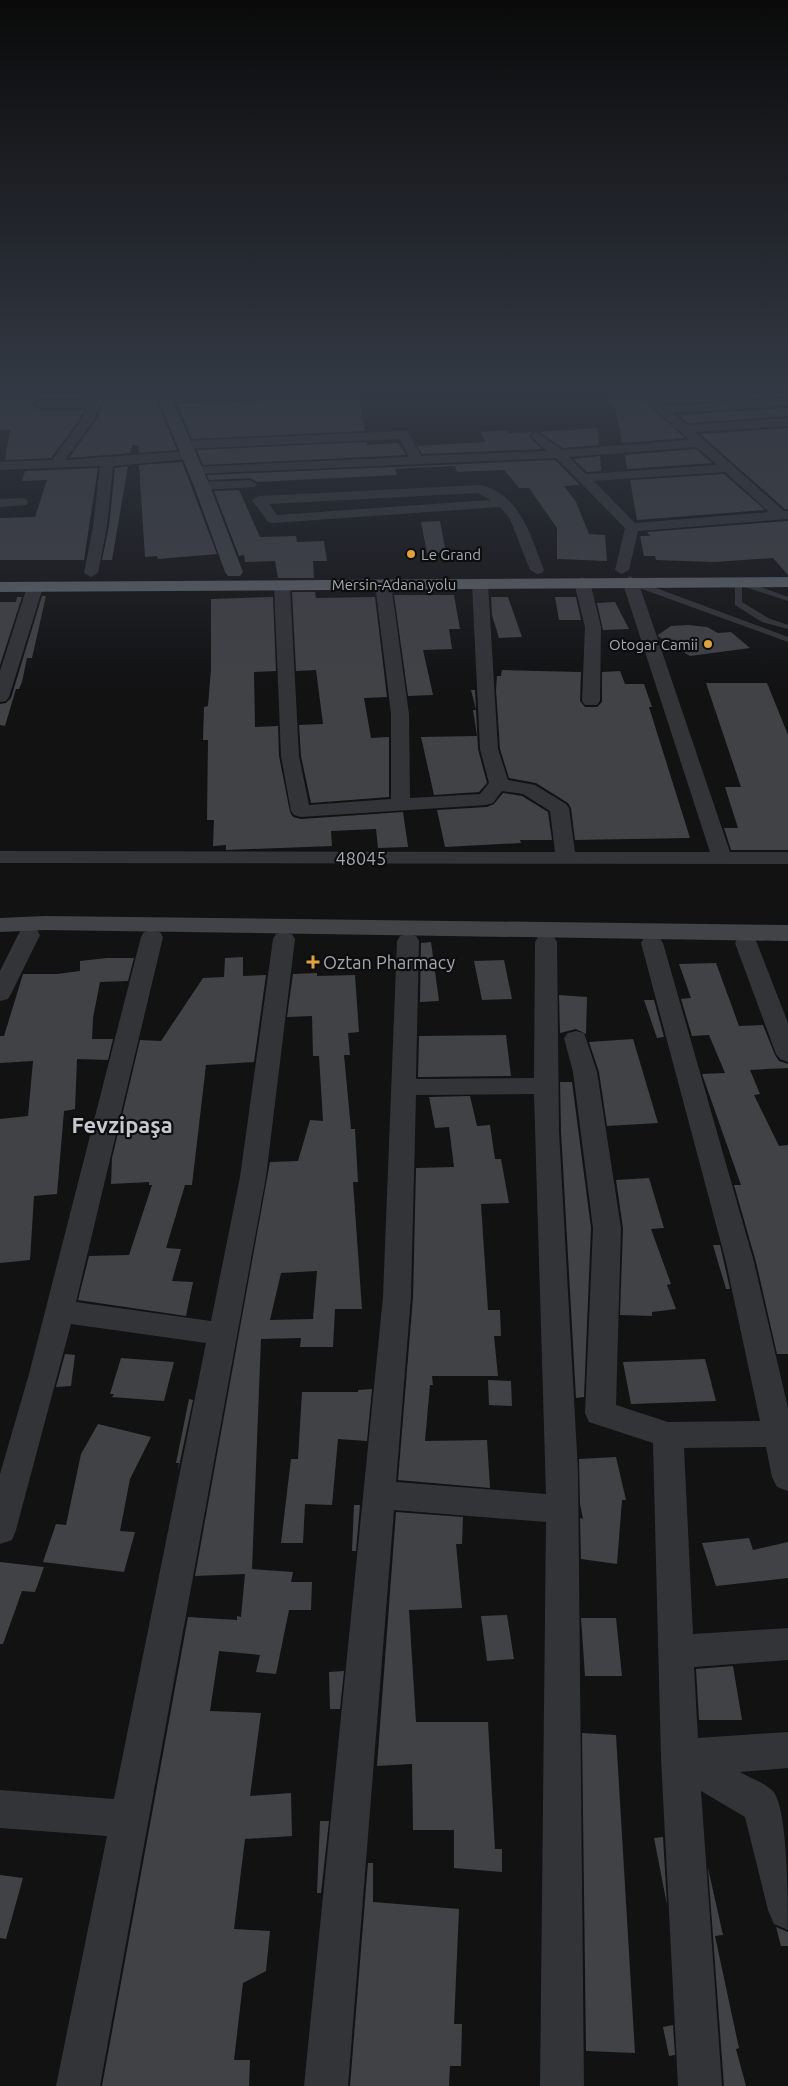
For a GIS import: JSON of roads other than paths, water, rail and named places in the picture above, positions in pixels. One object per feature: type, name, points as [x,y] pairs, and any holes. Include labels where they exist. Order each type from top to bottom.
[{"type":"highway","name":"Mersin-Adana yolu","points":[[0,587],[582,582],[626,576],[788,569]]},
{"type":"highway","name":"Mersin-Adana yolu","points":[[0,574],[537,570],[738,582],[788,582]]},
{"type":"main road","points":[[204,491],[234,572]]},
{"type":"main road","points":[[0,925],[45,923],[788,933]]},
{"type":"main road","points":[[0,933],[408,941],[788,944]]},
{"type":"street","points":[[91,573],[100,526],[104,491]]},
{"type":"street","points":[[434,491],[259,500],[273,520],[504,503]]},
{"type":"street","points":[[485,491],[504,503],[518,518],[537,570]]},
{"type":"street","points":[[597,491],[632,527]]},
{"type":"street","points":[[756,491],[784,515]]},
{"type":"street","points":[[0,503],[21,502]]},
{"type":"street","points":[[632,527],[784,515]]},
{"type":"street","points":[[632,527],[626,576],[722,857]]},
{"type":"street","points":[[582,582],[593,627],[591,701]]},
{"type":"street","points":[[383,584],[400,714],[400,806]]},
{"type":"street","points":[[480,584],[489,749],[499,783],[500,785],[528,789],[559,808],[566,859]]},
{"type":"street","points":[[282,585],[290,756],[301,811],[486,799],[499,783]]},
{"type":"street","points":[[0,697],[35,587]]},
{"type":"street","name":"48045","points":[[0,857],[788,858]]},
{"type":"street","points":[[0,994],[29,935]]},
{"type":"street","points":[[0,1530],[59,1311],[152,937]]},
{"type":"street","points":[[78,2086],[253,1177],[284,939]]},
{"type":"street","points":[[326,2086],[398,1298],[408,941]]},
{"type":"street","points":[[546,942],[546,1131],[562,1509],[562,2086]]},
{"type":"street","points":[[652,943],[740,1262],[788,1477]]},
{"type":"street","points":[[746,943],[788,1054]]},
{"type":"street","points":[[576,1038],[585,1072],[607,1228],[600,1413],[668,1435],[778,1434]]},
{"type":"street","points":[[404,1087],[547,1086]]},
{"type":"street","points":[[59,1311],[223,1334]]},
{"type":"street","points":[[668,1435],[680,1758],[700,2086]]},
{"type":"street","points":[[380,1495],[562,1509]]},
{"type":"street","points":[[675,1652],[788,1644]]},
{"type":"street","points":[[680,1758],[788,1750]]},
{"type":"street","points":[[680,1758],[761,1805],[788,1910]]},
{"type":"street","points":[[0,1809],[130,1819]]},
{"type":"lane","points":[[626,576],[788,640]]},
{"type":"lane","points":[[788,599],[738,582],[738,604],[765,620],[788,627]]},
{"type":"place","name":"Le Grand","points":[[411,554]]},
{"type":"place","name":"Otogar Camii","points":[[708,644]]},
{"type":"place","name":"Oztan Pharmacy","points":[[313,962]]},
{"type":"district","name":"Fevzipaşa","points":[[122,1124]]}]
